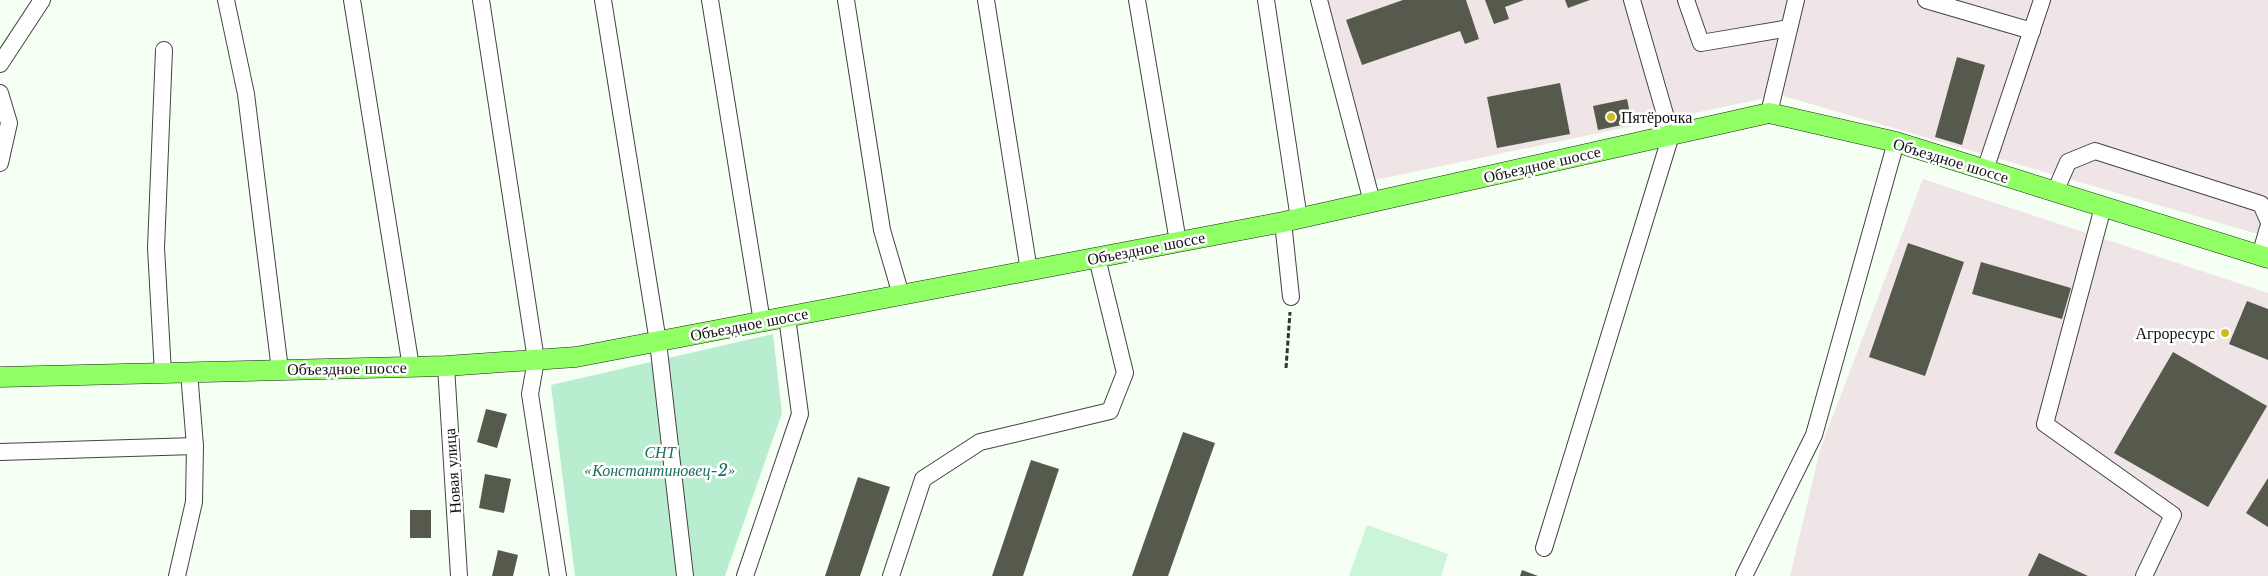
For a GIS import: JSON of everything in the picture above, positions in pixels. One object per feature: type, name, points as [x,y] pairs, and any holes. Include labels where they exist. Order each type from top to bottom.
[{"type":"main road","name":"Объездное шоссе","points":[[0,377],[446,366],[576,357],[1291,220],[1769,114],[1896,142],[2264,257]]},
{"type":"street","points":[[0,64],[42,0]]},
{"type":"street","points":[[226,0],[246,94],[280,370]]},
{"type":"street","points":[[352,0],[411,367]]},
{"type":"street","points":[[482,0],[536,360],[530,394],[558,576]]},
{"type":"street","points":[[603,0],[658,342],[685,576]]},
{"type":"street","points":[[710,0],[762,322]]},
{"type":"street","points":[[846,0],[882,230],[901,295]]},
{"type":"street","points":[[986,0],[1028,271]]},
{"type":"street","points":[[1137,0],[1178,242]]},
{"type":"street","points":[[1266,0],[1291,220],[1291,297]]},
{"type":"street","points":[[1318,0],[1372,202]]},
{"type":"street","points":[[1544,548],[1671,135],[1632,0]]},
{"type":"street","points":[[1686,0],[1701,43],[1789,28]]},
{"type":"street","points":[[1769,114],[1796,0]]},
{"type":"street","points":[[1926,0],[2032,31]]},
{"type":"street","points":[[1985,170],[2042,0]]},
{"type":"street","points":[[163,373],[156,248],[164,50]]},
{"type":"street","points":[[0,93],[9,123],[0,163]]},
{"type":"street","points":[[1744,576],[1814,435],[1896,142]]},
{"type":"street","points":[[2055,192],[2068,162],[2096,151],[2261,204],[2268,220]]},
{"type":"street","points":[[2103,207],[2045,424],[2173,515],[2144,576]]},
{"type":"street","points":[[2264,257],[2268,228]]},
{"type":"street","points":[[891,576],[923,479],[980,442],[1110,411],[1125,373],[1097,258]]},
{"type":"street","points":[[745,576],[800,414],[788,317]]},
{"type":"street","name":"Новая улица","points":[[446,366],[459,576]]},
{"type":"street","points":[[178,576],[194,502],[196,446],[189,372]]},
{"type":"street","points":[[0,452],[196,446]]},
{"type":"path","points":[[1286,368],[1291,297]]},
{"type":"shaded area","points":[[1325,0],[2268,0],[2268,237],[1780,95],[1375,180]]},
{"type":"shaded area","points":[[1923,179],[2268,293],[2268,576],[1790,576],[1820,450]]},
{"type":"green space","name":"СНТ «Константиновец-2»","points":[[773,334],[782,413],[725,576],[575,576],[551,385]]},
{"type":"green space","points":[[1367,525],[1448,554],[1441,576],[1349,576]]},
{"type":"building","points":[[1403,0],[1466,0],[1479,39],[1465,44],[1460,31],[1362,65],[1346,20]]},
{"type":"building","points":[[1485,0],[1524,0],[1505,7],[1509,19],[1494,24]]},
{"type":"building","points":[[1565,0],[1590,0],[1568,8]]},
{"type":"building","points":[[1957,57],[1985,65],[1962,145],[1935,137]]},
{"type":"building","points":[[1560,83],[1570,134],[1497,148],[1487,97]]},
{"type":"building","points":[[1627,99],[1632,123],[1598,130],[1593,106]]},
{"type":"building","points":[[1908,243],[1964,262],[1925,376],[1869,357]]},
{"type":"building","points":[[1981,262],[2071,288],[2062,319],[1972,294]]},
{"type":"building","points":[[2247,301],[2268,309],[2268,360],[2229,344]]},
{"type":"building","points":[[2173,352],[2267,406],[2208,507],[2114,453]]},
{"type":"building","points":[[486,409],[507,414],[497,448],[477,442]]},
{"type":"building","points":[[1183,432],[1215,443],[1168,576],[1132,576]]},
{"type":"building","points":[[1031,460],[1059,469],[1023,576],[992,576]]},
{"type":"building","points":[[485,474],[511,479],[504,513],[479,508]]},
{"type":"building","points":[[858,477],[890,487],[860,576],[825,576]]},
{"type":"building","points":[[2268,478],[2268,527],[2246,513]]},
{"type":"building","points":[[410,510],[431,510],[431,538],[410,538]]},
{"type":"building","points":[[498,550],[518,555],[513,576],[492,576]]},
{"type":"building","points":[[2039,553],[2088,576],[2028,576]]},
{"type":"building","points":[[1522,570],[1538,576],[1520,576]]},
{"type":"place","name":"Пятёрочка","points":[[1611,117]]},
{"type":"place","name":"Агроресурс","points":[[2225,333]]}]
